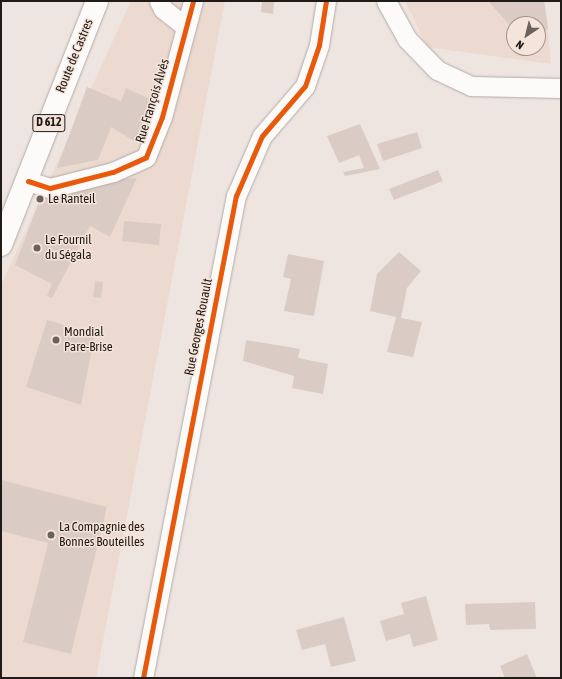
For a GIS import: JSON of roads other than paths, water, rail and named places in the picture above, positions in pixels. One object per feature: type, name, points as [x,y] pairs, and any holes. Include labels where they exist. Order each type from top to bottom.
[{"type":"main road","name":"Route de Castres","points":[[1,245],[28,182],[97,1]]},
{"type":"street","points":[[159,1],[163,9],[186,27]]},
{"type":"street","name":"Rue François Alvès","points":[[28,182],[50,188],[113,172],[146,157],[162,117],[194,1]]},
{"type":"street","name":"Rue Georges Rouault","points":[[143,678],[236,196],[262,136],[305,86],[319,45],[326,1]]},
{"type":"street","points":[[386,1],[407,38],[444,73],[471,86],[561,88]]},
{"type":"place","name":"Le Ranteil","points":[[40,199]]},
{"type":"place","name":"Le Fournil du Ségala","points":[[37,248]]},
{"type":"place","name":"Mondial Pare-Brise","points":[[56,340]]},
{"type":"place","name":"La Compagnie des Bonnes Bouteilles","points":[[51,535]]}]
